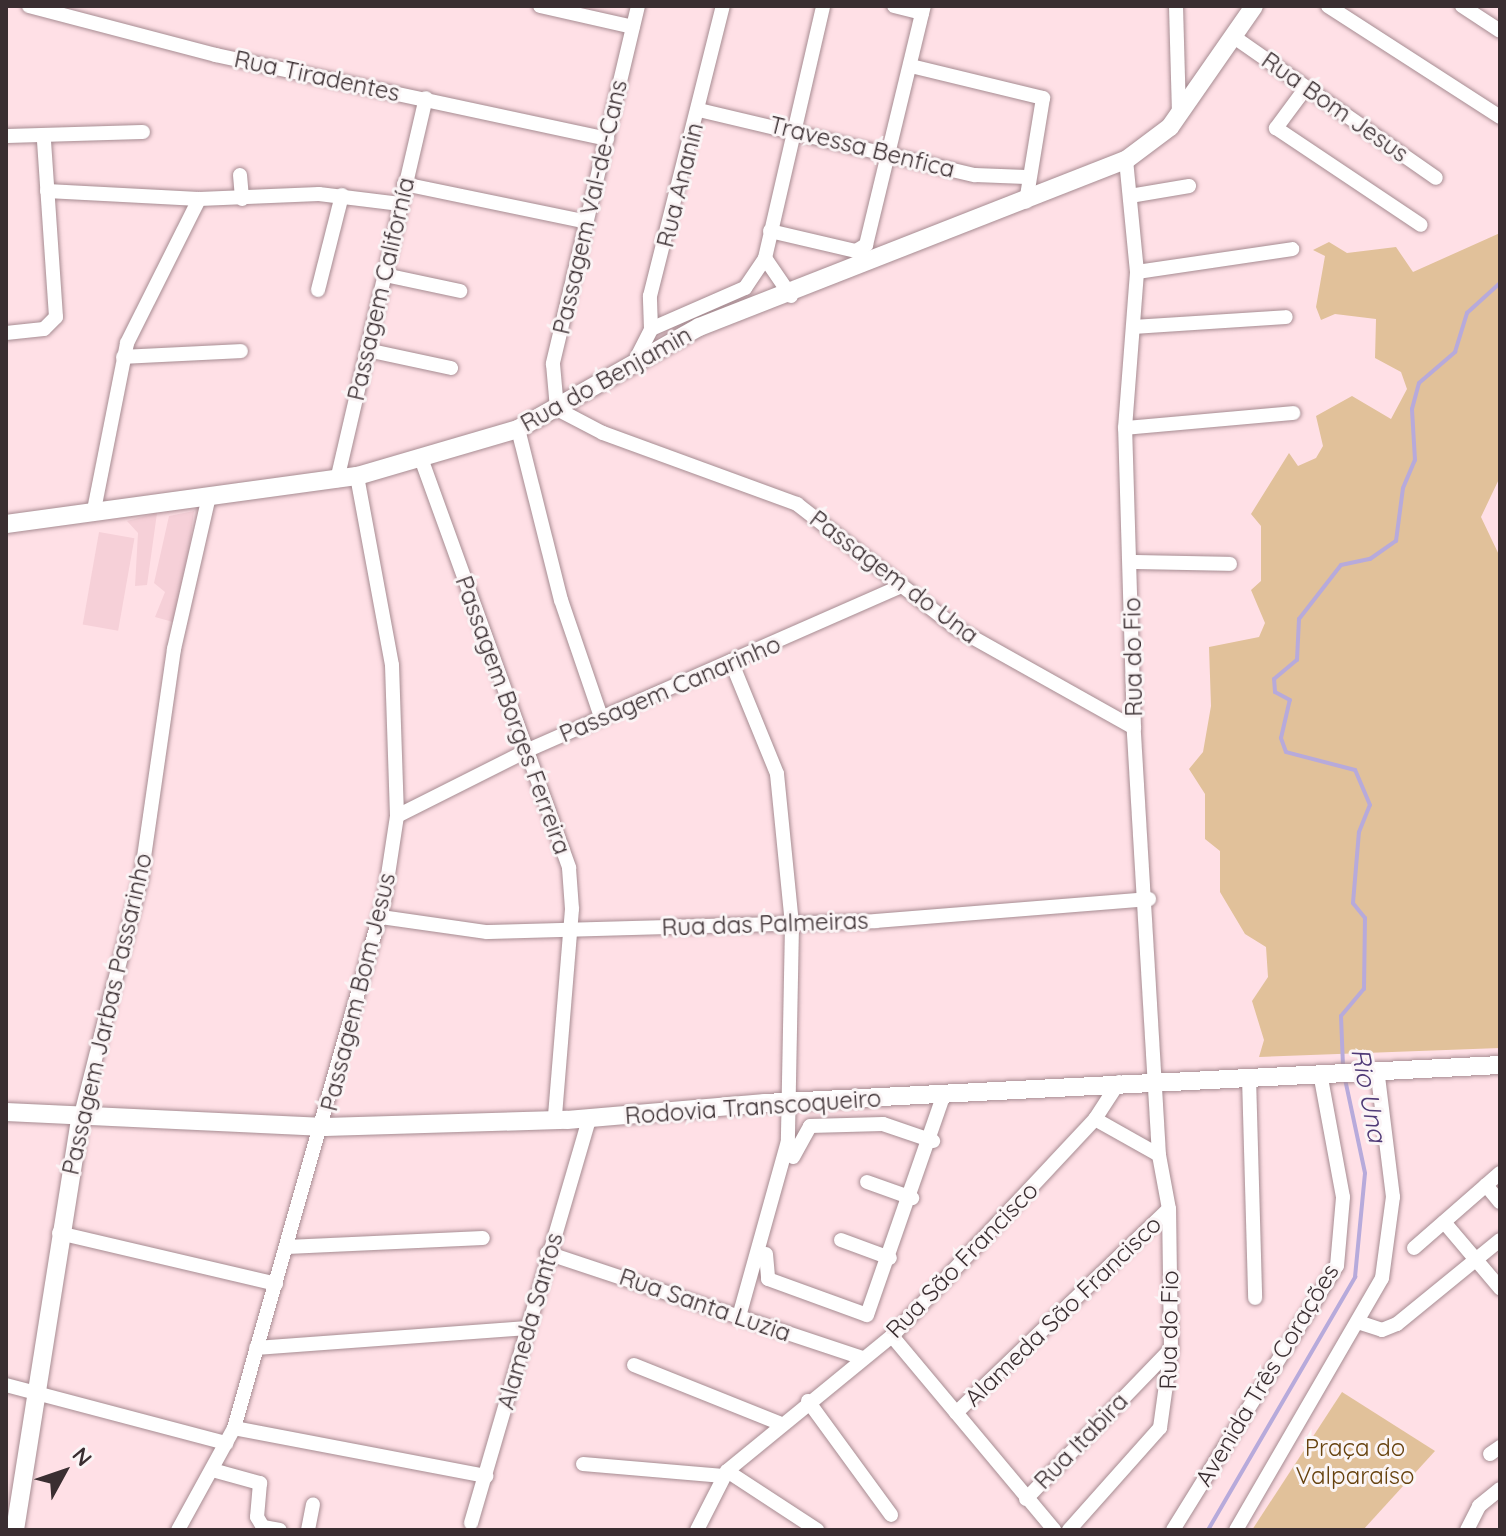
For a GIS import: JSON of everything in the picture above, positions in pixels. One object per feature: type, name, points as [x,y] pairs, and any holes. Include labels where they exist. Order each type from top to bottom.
[{"type":"main road","name":"Rua do Benjamin","points":[[6,524],[94,510],[208,500],[337,480],[422,461],[518,429],[557,409],[636,359],[699,327],[791,296],[1126,160],[1169,126],[1254,6]]},
{"type":"main road","name":"Rodovia Transcoqueiro","points":[[6,1112],[80,1119],[325,1127],[555,1117],[589,1119],[1119,1082],[1500,1065]]},
{"type":"main road","name":"Passagem Jarbas Passarinho","points":[[15,1530],[31,1396],[80,1119]]},
{"type":"street","name":"Rua Tiradentes","points":[[29,6],[607,139]]},
{"type":"street","points":[[540,6],[633,27]]},
{"type":"street","name":"Passagem Val-de-Cans","points":[[557,409],[553,364],[638,6]]},
{"type":"street","name":"Rua Ananin","points":[[636,359],[651,329],[650,296],[723,6]]},
{"type":"street","points":[[651,329],[745,288],[765,258],[823,6]]},
{"type":"street","points":[[770,231],[856,251],[866,245],[884,151],[911,66],[923,10],[894,6]]},
{"type":"street","points":[[1169,126],[1176,6]]},
{"type":"street","points":[[1328,6],[1500,117]]},
{"type":"street","points":[[1462,6],[1500,31]]},
{"type":"street","name":"Rua Bom Jesus","points":[[1234,37],[1436,178]]},
{"type":"street","points":[[911,66],[1043,98],[1026,177],[1026,202]]},
{"type":"street","points":[[1305,89],[1276,128],[1421,225]]},
{"type":"street","name":"Passagem Californía","points":[[337,480],[426,98]]},
{"type":"street","name":"Travessa Benfica","points":[[699,110],[795,130],[975,175],[1026,177]]},
{"type":"street","points":[[6,136],[44,139],[143,132]]},
{"type":"street","points":[[6,333],[44,329],[56,317],[44,139]]},
{"type":"street","name":"Rua do Fio","points":[[1069,1530],[1146,1449],[1168,1409],[1171,1349],[1169,1209],[1159,1155],[1149,899],[1134,728],[1125,428],[1137,272],[1126,160]]},
{"type":"street","points":[[240,175],[242,199]]},
{"type":"street","points":[[404,184],[587,222]]},
{"type":"street","points":[[1130,196],[1189,186]]},
{"type":"street","points":[[47,191],[199,199],[342,195],[400,204]]},
{"type":"street","points":[[318,290],[342,195]]},
{"type":"street","points":[[94,510],[123,357],[199,199]]},
{"type":"street","points":[[1137,272],[1292,249]]},
{"type":"street","points":[[765,258],[791,296]]},
{"type":"street","points":[[385,275],[460,291]]},
{"type":"street","points":[[1133,327],[1286,317]]},
{"type":"street","points":[[367,350],[451,368]]},
{"type":"street","points":[[123,357],[241,351]]},
{"type":"street","name":"Passagem do Una","points":[[557,409],[603,433],[797,504],[902,586],[997,654],[1134,728]]},
{"type":"street","points":[[1125,428],[1293,413]]},
{"type":"street","points":[[518,429],[561,600],[601,717]]},
{"type":"street","name":"Passagem Borges Ferreira","points":[[422,461],[569,868],[571,930],[555,1117]]},
{"type":"street","name":"Passagem Bom Jesus","points":[[325,1127],[381,917],[397,816],[392,665],[357,476]]},
{"type":"street","name":"Passagem Jarbas Passarinho","points":[[80,1119],[141,878],[174,649],[208,500]]},
{"type":"street","points":[[1130,562],[1230,564]]},
{"type":"street","name":"Passagem Canarinho","points":[[397,816],[528,750],[902,586]]},
{"type":"street","points":[[731,661],[777,774],[792,925],[790,1103],[773,1205],[739,1316]]},
{"type":"street","name":"Rua das Palmeiras","points":[[381,917],[487,932],[792,925],[1149,899]]},
{"type":"street","name":"Avenida Três Corações","points":[[1236,1530],[1361,1323],[1382,1278],[1393,1197],[1372,1069]]},
{"type":"street","name":"Avenida Três Corações","points":[[1173,1530],[1337,1266],[1343,1197],[1325,1073]]},
{"type":"street","points":[[1249,1077],[1255,1298]]},
{"type":"street","name":"Rua São Francisco","points":[[697,1530],[725,1474],[779,1423],[892,1336],[1095,1119],[1119,1082]]},
{"type":"street","points":[[933,1141],[883,1124],[803,1128],[762,1267],[768,1279],[867,1315],[933,1141],[944,1094]]},
{"type":"street","name":"Alameda Santos","points":[[471,1523],[547,1253],[589,1119]]},
{"type":"street","points":[[1095,1119],[1159,1155]]},
{"type":"street","points":[[178,1530],[216,1471],[234,1428],[325,1127]]},
{"type":"street","points":[[1414,1248],[1500,1173]]},
{"type":"street","points":[[867,1182],[912,1198]]},
{"type":"street","points":[[1486,1185],[1500,1202]]},
{"type":"street","name":"Alameda São Francisco","points":[[956,1413],[1169,1209]]},
{"type":"street","points":[[1444,1222],[1500,1288]]},
{"type":"street","points":[[59,1233],[276,1284]]},
{"type":"street","points":[[287,1247],[483,1238]]},
{"type":"street","points":[[841,1240],[890,1258]]},
{"type":"street","points":[[1361,1323],[1382,1330],[1397,1324],[1500,1240]]},
{"type":"street","name":"Rua Santa Luzia","points":[[547,1253],[863,1358]]},
{"type":"street","points":[[256,1348],[527,1328]]},
{"type":"street","points":[[892,1336],[1052,1528]]},
{"type":"street","name":"Rua Itabira","points":[[1026,1499],[1171,1349]]},
{"type":"street","points":[[634,1365],[779,1423]]},
{"type":"street","points":[[6,1385],[31,1396],[226,1443]]},
{"type":"street","points":[[808,1401],[891,1515]]},
{"type":"street","points":[[234,1428],[486,1476]]},
{"type":"street","points":[[583,1464],[725,1474],[817,1530]]},
{"type":"street","points":[[216,1471],[260,1483],[257,1517],[263,1527],[280,1530]]},
{"type":"street","points":[[1469,1529],[1500,1489]]},
{"type":"street","points":[[308,1530],[313,1504]]},
{"type":"shaded area","points":[[194,511],[180,624],[155,617],[165,592],[154,583],[169,516]]},
{"type":"shaded area","points":[[157,513],[147,585],[135,586],[138,533],[127,521]]},
{"type":"shaded area","points":[[99,532],[134,538],[118,631],[83,625]]},
{"type":"green space","points":[[1500,233],[1500,477],[1481,517],[1500,557],[1500,1048],[1259,1057],[1264,1040],[1252,1001],[1268,977],[1266,947],[1245,934],[1220,892],[1220,851],[1205,839],[1205,794],[1189,769],[1203,752],[1211,706],[1209,647],[1259,637],[1265,623],[1251,590],[1261,581],[1261,526],[1251,514],[1289,453],[1298,466],[1316,458],[1323,446],[1316,416],[1352,396],[1391,419],[1407,389],[1401,372],[1375,358],[1376,319],[1335,314],[1321,320],[1316,307],[1325,256],[1313,250],[1329,242],[1347,253],[1396,247],[1413,272]]},
{"type":"green space","name":"Praça do Valparaíso","points":[[1342,1392],[1435,1451],[1363,1530],[1252,1530]]},
{"type":"waterway","name":"Rio Una","points":[[1343,1066],[1341,1016],[1364,989],[1365,918],[1353,903],[1359,832],[1370,805],[1355,770],[1286,752],[1281,738],[1290,700],[1275,692],[1274,679],[1297,660],[1299,619],[1341,565],[1370,559],[1396,541],[1403,488],[1415,460],[1412,409],[1419,383],[1455,352],[1467,313],[1500,283]]},
{"type":"waterway","name":"Rio Una","points":[[1208,1530],[1355,1277],[1365,1173],[1345,1079]]}]
